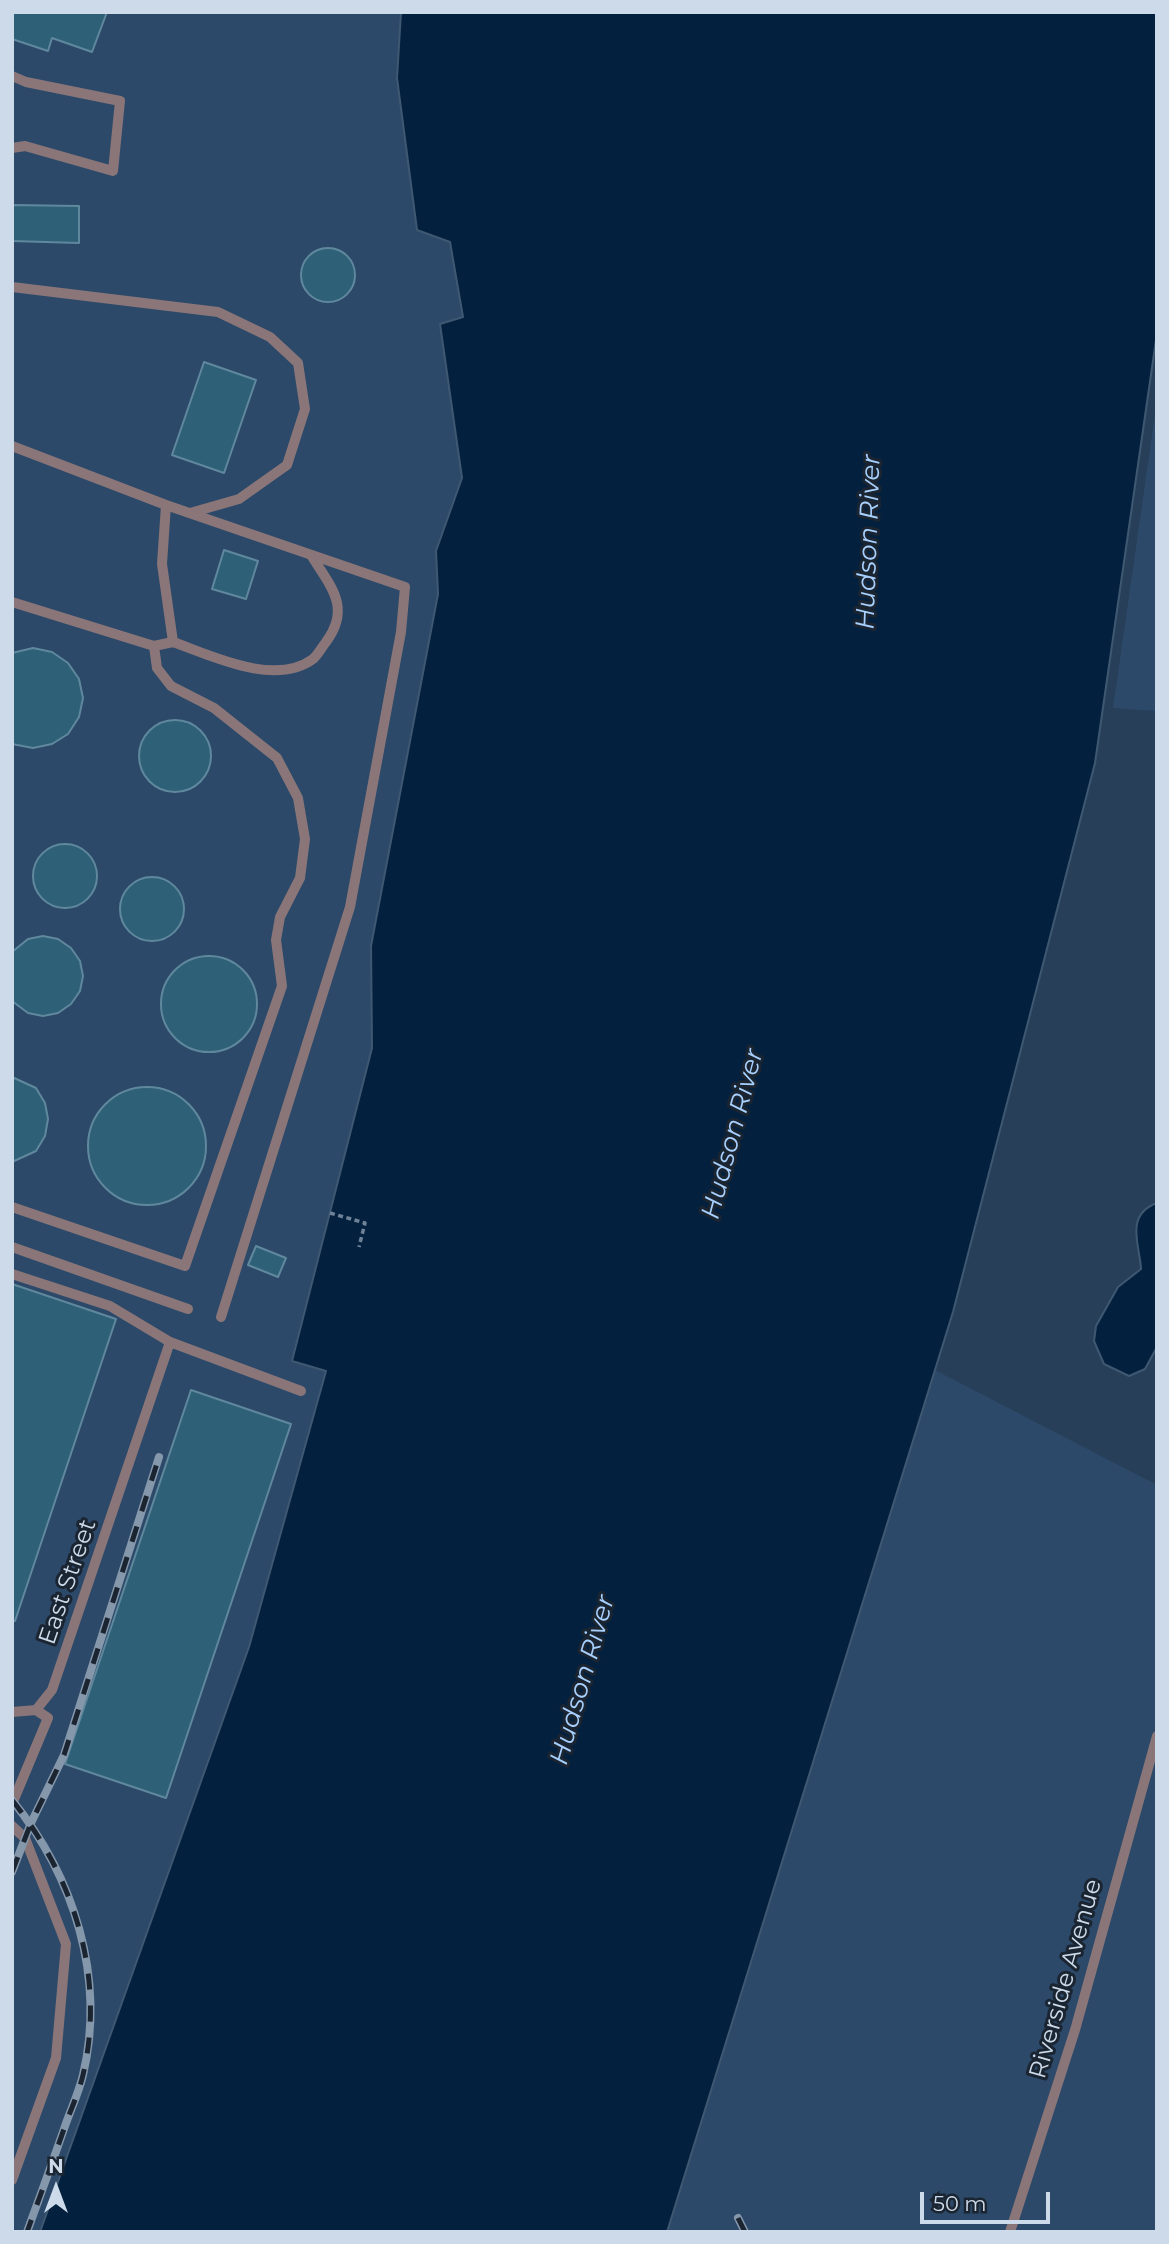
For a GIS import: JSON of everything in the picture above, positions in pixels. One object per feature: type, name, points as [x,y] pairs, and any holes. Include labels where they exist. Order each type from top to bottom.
[{"type":"lane","points":[[12,76],[26,82],[120,102],[113,172],[25,146],[12,148]]},
{"type":"lane","points":[[12,287],[218,312],[270,337],[298,363],[305,409],[286,466],[239,499],[190,513]]},
{"type":"lane","points":[[12,446],[166,505],[405,587],[401,632],[350,907],[221,1317]]},
{"type":"lane","points":[[166,505],[162,564],[173,642]]},
{"type":"lane","points":[[12,601],[154,646],[173,642],[246,668],[281,671],[313,659],[336,629],[339,601],[311,555]]},
{"type":"lane","points":[[12,1208],[185,1266],[282,986],[276,940],[279,917],[300,878],[305,839],[298,798],[276,758],[215,708],[171,686],[157,668],[154,646]]},
{"type":"lane","points":[[12,1247],[188,1309]]},
{"type":"lane","points":[[12,1274],[110,1306],[170,1342],[301,1391]]},
{"type":"lane","name":"East Street","points":[[36,1710],[52,1690],[170,1342]]},
{"type":"lane","points":[[12,1804],[48,1718],[36,1710],[14,1712]]},
{"type":"lane","name":"Riverside Avenue","points":[[1010,2232],[1075,2030],[1157,1736]]},
{"type":"lane","points":[[12,1826],[25,1838],[66,1944],[56,2058],[12,2180]]},
{"type":"path","points":[[330,1213],[365,1223],[359,1247]]},
{"type":"shaded area","points":[[12,12],[401,12],[397,78],[450,242],[463,318],[440,324],[462,478],[436,551],[438,594],[371,946],[372,1048],[292,1360],[326,1371],[249,1647],[40,2232],[12,2232]]},
{"type":"shaded area","points":[[1157,400],[1157,711],[1113,708]]},
{"type":"shaded area","points":[[935,1370],[1157,1485],[1157,2232],[667,2232]]},
{"type":"water","name":"Hudson River","points":[[401,12],[1157,12],[1157,333],[1095,763],[953,1312],[667,2232],[40,2232],[249,1647],[326,1371],[292,1361],[372,1048],[371,946],[438,594],[436,551],[462,478],[440,324],[463,317],[450,242],[417,230],[397,78]]},
{"type":"water","points":[[1157,1203],[1157,1347],[1145,1369],[1129,1376],[1104,1364],[1094,1341],[1096,1326],[1118,1287],[1141,1269],[1137,1223],[1147,1208]]},
{"type":"building","points":[[12,12],[107,12],[92,52],[52,38],[48,51],[12,39]]},
{"type":"building","points":[[12,205],[79,206],[79,243],[12,241]]},
{"type":"building","points":[[328,248],[347,256],[355,275],[347,294],[328,302],[309,294],[301,275],[309,256]]},
{"type":"building","points":[[204,362],[256,380],[224,473],[172,455]]},
{"type":"building","points":[[224,550],[258,561],[246,599],[212,589]]},
{"type":"building","points":[[33,648],[52,652],[68,663],[79,679],[83,698],[79,717],[68,734],[52,744],[33,748],[12,744],[12,653]]},
{"type":"building","points":[[182,720],[201,730],[209,742],[209,770],[201,782],[189,790],[168,792],[149,782],[141,770],[139,749],[149,730],[161,722]]},
{"type":"building","points":[[65,844],[77,846],[88,853],[95,864],[95,888],[88,899],[77,906],[65,908],[53,906],[42,899],[35,888],[33,876],[35,864],[42,853],[53,846]]},
{"type":"building","points":[[152,877],[164,879],[175,886],[182,897],[182,921],[175,932],[164,939],[152,941],[140,939],[129,932],[122,921],[120,909],[122,897],[129,886],[140,879]]},
{"type":"building","points":[[43,936],[58,939],[71,948],[80,961],[83,976],[80,991],[71,1004],[58,1013],[43,1016],[28,1013],[12,1001],[12,952],[28,939]]},
{"type":"building","points":[[209,956],[227,960],[243,970],[253,986],[257,1004],[253,1022],[243,1038],[227,1048],[209,1052],[191,1048],[175,1038],[165,1022],[161,1004],[165,986],[175,970],[191,960]]},
{"type":"building","points":[[12,1077],[36,1088],[45,1103],[48,1119],[45,1136],[36,1151],[12,1162]]},
{"type":"building","points":[[147,1087],[170,1092],[189,1104],[201,1123],[206,1146],[201,1169],[189,1188],[170,1200],[147,1205],[124,1200],[105,1188],[93,1169],[88,1146],[93,1123],[105,1104],[124,1092]]},
{"type":"building","points":[[256,1246],[286,1258],[278,1277],[248,1265]]},
{"type":"building","points":[[12,1284],[116,1319],[15,1621],[12,1621]]},
{"type":"building","points":[[191,1390],[291,1424],[166,1798],[65,1764]]},
{"type":"railway","points":[[12,1872],[31,1823],[64,1755],[159,1457]]},
{"type":"railway","points":[[12,1800],[34,1830],[68,1895],[87,1965],[90,2002],[89,2038],[81,2081],[27,2232]]},
{"type":"railway","points":[[738,2218],[745,2232]]}]
